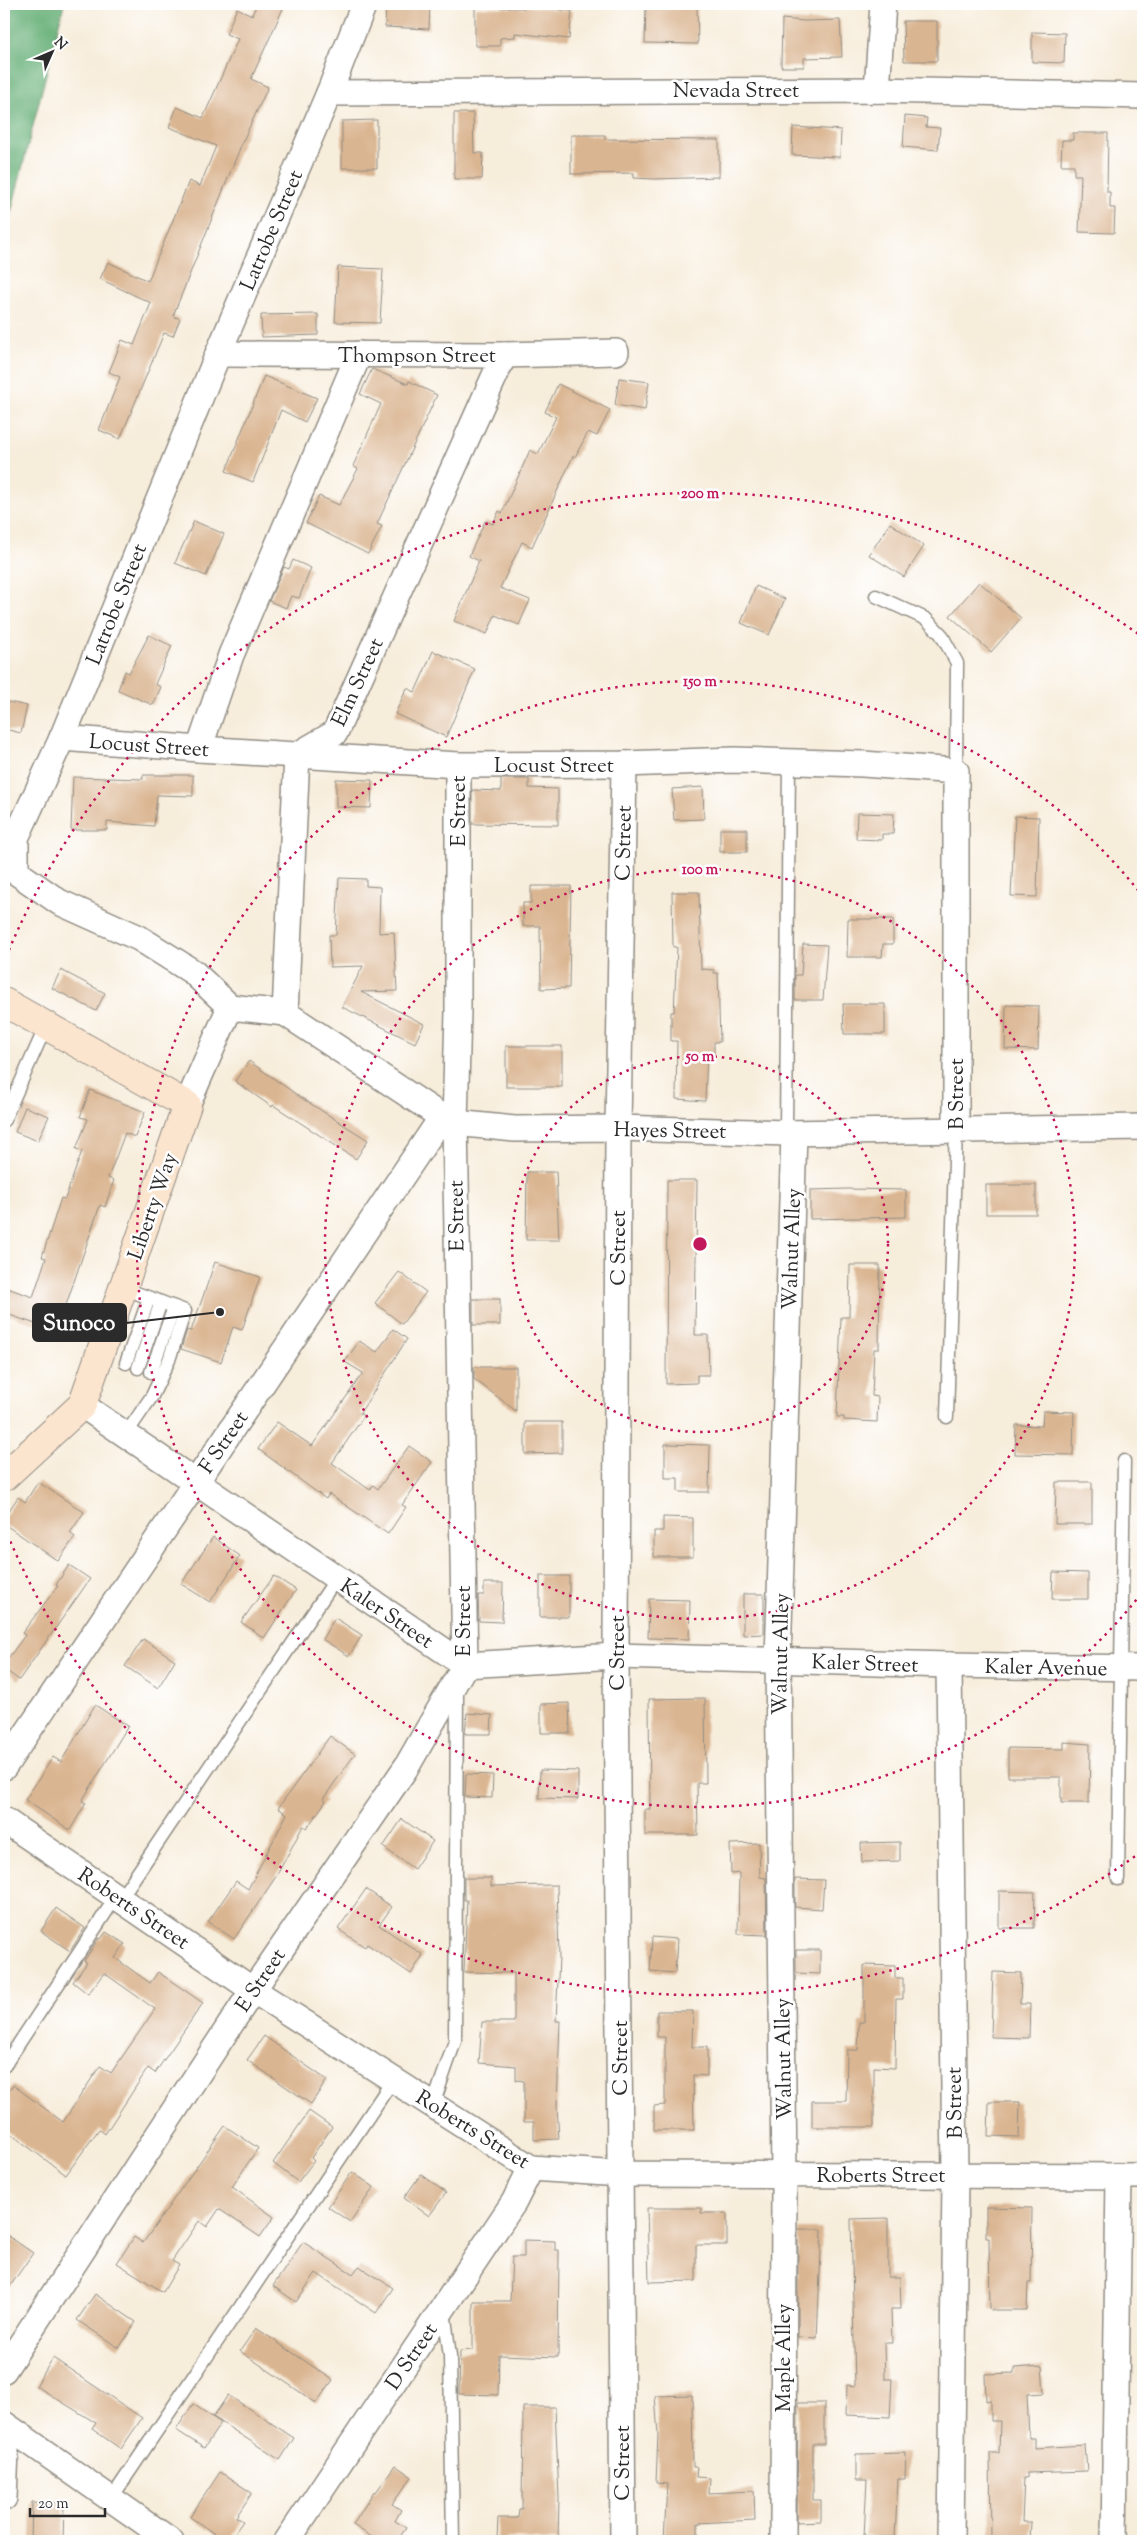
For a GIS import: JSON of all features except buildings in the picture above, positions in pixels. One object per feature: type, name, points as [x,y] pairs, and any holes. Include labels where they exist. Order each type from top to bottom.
[{"type":"street","name":"Latrobe Street","points":[[230,1007],[193,972],[139,938],[59,902],[16,872],[16,838],[62,738],[218,354],[329,93],[364,4]]},
{"type":"street","points":[[877,90],[883,4]]},
{"type":"street","name":"Nevada Street","points":[[329,93],[877,90],[1143,96]]},
{"type":"street","name":"Thompson Street","points":[[218,354],[504,355],[616,352]]},
{"type":"street","points":[[199,749],[231,655],[359,354]]},
{"type":"street","name":"Elm Street","points":[[297,755],[335,733],[504,355]]},
{"type":"street","name":"Locust Street","points":[[62,738],[199,749],[458,765],[624,764],[734,760],[956,771]]},
{"type":"street","points":[[286,1014],[297,755]]},
{"type":"street","name":"C Street","points":[[623,2541],[616,1656],[618,1128],[624,764]]},
{"type":"street","name":"E Street","points":[[4,2370],[253,1990],[407,1766],[461,1672],[448,1120],[458,1011],[458,765]]},
{"type":"street","name":"B Street","points":[[956,771],[956,1130]]},
{"type":"street","points":[[4,1002],[187,1105],[230,1007]]},
{"type":"street","name":"Hayes Street","points":[[230,1007],[286,1014],[448,1120],[515,1129],[618,1128],[790,1133],[1143,1126]]},
{"type":"street","name":"Liberty Way","points":[[4,1477],[82,1405],[118,1360],[123,1288],[187,1105]]},
{"type":"street","name":"F Street","points":[[4,1767],[197,1482],[448,1120]]},
{"type":"street","name":"Walnut Alley","points":[[784,2175],[778,1660],[790,1133]]},
{"type":"street","name":"Kaler Street","points":[[82,1405],[336,1579],[461,1672],[616,1656],[949,1666]]},
{"type":"street","name":"B Street","points":[[949,1666],[955,2176],[951,2541]]},
{"type":"street","name":"Kaler Avenue","points":[[949,1666],[1132,1668]]},
{"type":"street","name":"Roberts Street","points":[[4,1820],[253,1990],[531,2168],[621,2174],[1131,2176]]},
{"type":"street","name":"D Street","points":[[287,2541],[514,2202],[531,2168]]},
{"type":"street","name":"Maple Alley","points":[[783,2541],[784,2175]]},
{"type":"street","points":[[1114,2541],[1131,2176]]},
{"type":"street","points":[[5,2426],[171,2541]]},
{"type":"street","points":[[4,2498],[5,2426]]},
{"type":"lane","points":[[876,596],[926,619],[940,634],[958,664],[956,771]]},
{"type":"lane","points":[[789,762],[790,1133]]},
{"type":"lane","points":[[4,1120],[46,1026]]},
{"type":"lane","name":"B Street","points":[[947,1417],[956,1130]]},
{"type":"lane","points":[[123,1288],[185,1311],[156,1374],[152,1396],[126,1434]]},
{"type":"lane","points":[[155,1300],[118,1360],[156,1374]]},
{"type":"lane","points":[[1118,1879],[1132,1668],[1124,1461]]},
{"type":"lane","points":[[4,2066],[110,1906],[120,1899],[336,1579]]},
{"type":"lane","points":[[433,2105],[456,2041],[461,1672]]},
{"type":"lane","points":[[111,2500],[393,2080]]},
{"type":"lane","points":[[444,2306],[450,2356],[453,2541]]},
{"type":"green space","points":[[4,4],[64,4],[4,240]]},
{"type":"place","name":"Sunoco","points":[[220,1312]]}]
